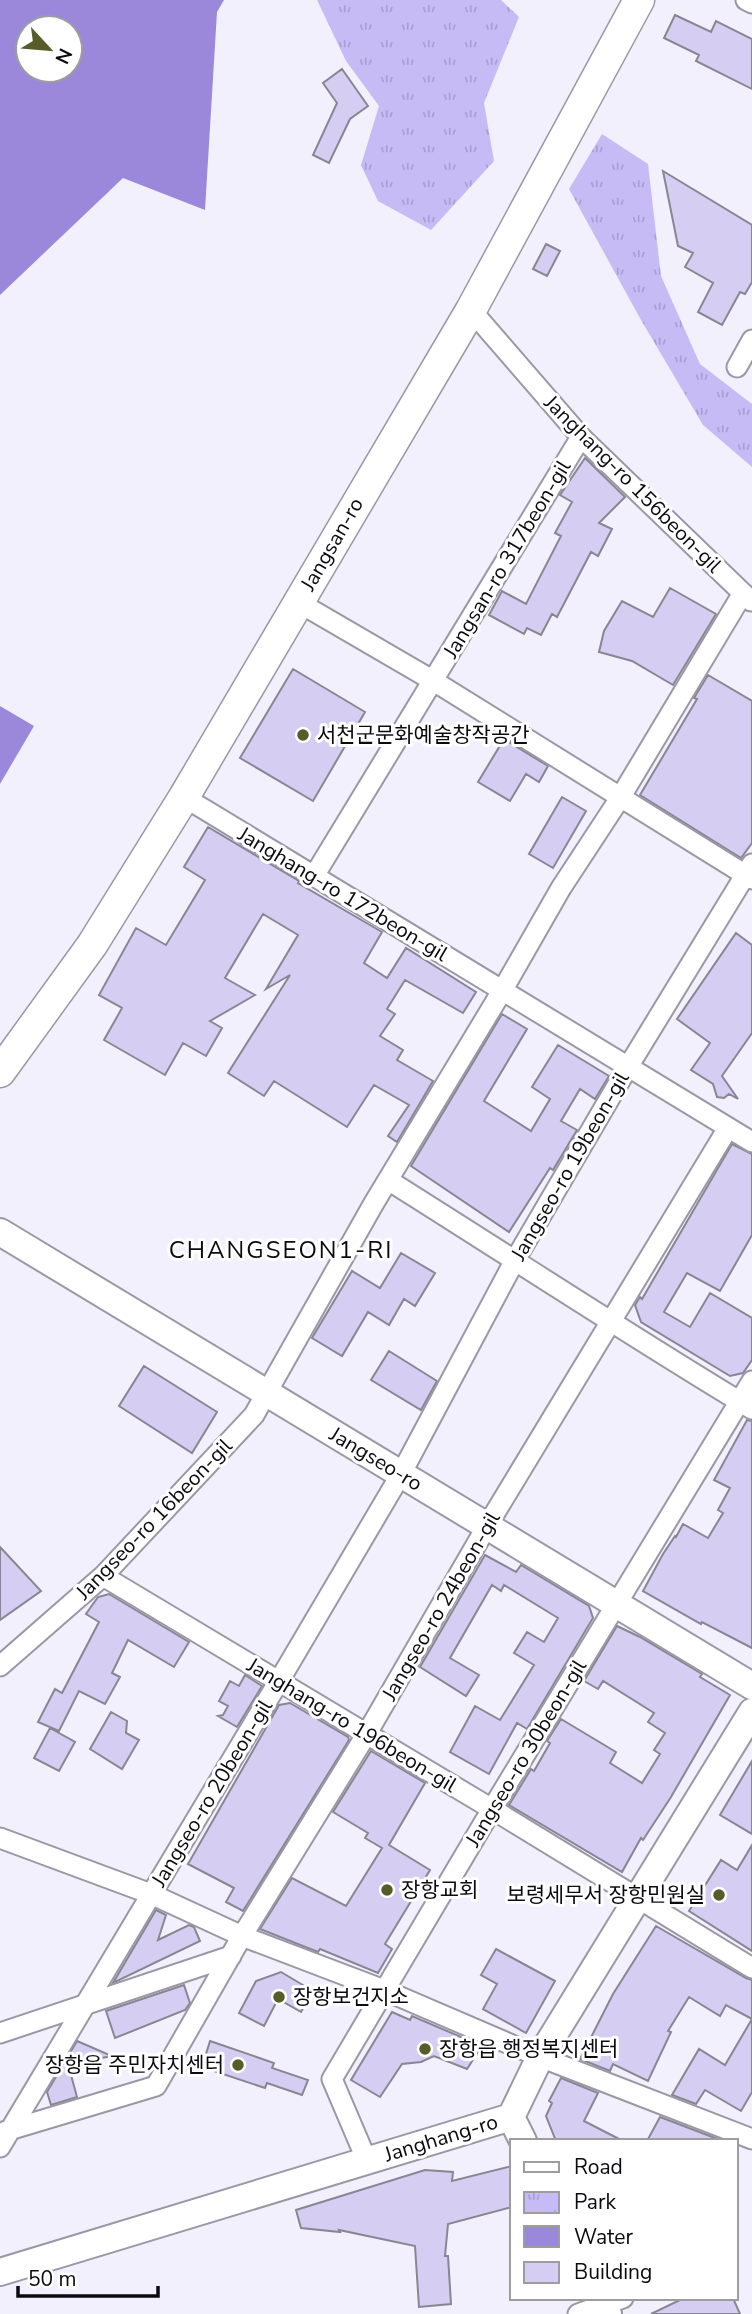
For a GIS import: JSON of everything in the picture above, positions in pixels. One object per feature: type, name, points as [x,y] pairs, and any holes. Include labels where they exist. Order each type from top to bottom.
[{"type":"main road","name":"Jangsan-ro","points":[[0,1072],[92,945],[184,797],[471,310],[639,0]]},
{"type":"street","points":[[746,0],[752,4]]},
{"type":"street","name":"Janghang-ro 156beon-gil","points":[[471,310],[581,437],[747,597],[620,798]]},
{"type":"street","points":[[737,367],[752,340]]},
{"type":"street","name":"Jangsan-ro 317beon-gil","points":[[432,680],[581,437]]},
{"type":"street","name":"Jangsan-ro 317beon-gil","points":[[298,603],[432,680],[620,798],[750,873]]},
{"type":"street","points":[[314,876],[432,680]]},
{"type":"street","name":"Janghang-ro 172beon-gil","points":[[184,797],[752,1142]]},
{"type":"street","points":[[502,991],[561,888],[620,798]]},
{"type":"street","name":"Jangseo-ro 19beon-gil","points":[[401,1474],[515,1260],[628,1067],[750,873]]},
{"type":"street","name":"Jangseo-ro 16beon-gil","points":[[0,1666],[103,1576],[254,1415],[388,1180],[502,991]]},
{"type":"street","name":"Jangseo-ro 24beon-gil","points":[[6,2132],[156,2085],[242,1936],[366,1735],[487,1526],[728,1128]]},
{"type":"street","points":[[388,1180],[611,1324],[746,1406]]},
{"type":"street","name":"Jangseo-ro","points":[[0,1232],[752,1686]]},
{"type":"street","name":"Jangseo-ro 30beon-gil","points":[[366,2161],[332,2079],[616,1604],[746,1406],[752,1381]]},
{"type":"street","name":"Jangseo-ro 20beon-gil","points":[[0,2147],[6,2132],[88,2004],[401,1474]]},
{"type":"street","name":"Janghang-ro 196beon-gil","points":[[103,1576],[752,1968]]},
{"type":"street","name":"Janghang-ro","points":[[0,2272],[511,2116],[540,2057],[752,1712]]},
{"type":"street","points":[[0,1838],[151,1894],[242,1936],[384,1990],[540,2057],[746,2135]]},
{"type":"street","points":[[0,2033],[231,1956]]},
{"type":"street","points":[[511,2116],[522,2139]]},
{"type":"street","points":[[578,2314],[609,2304]]},
{"type":"green space","points":[[317,0],[501,0],[519,17],[484,103],[494,161],[431,230],[378,201],[361,165],[379,106],[346,61]]},
{"type":"green space","points":[[602,134],[648,164],[661,276],[700,364],[752,404],[752,467],[703,425],[569,189]]},
{"type":"water","points":[[0,0],[224,0],[217,12],[205,210],[123,178],[0,295]]},
{"type":"water","points":[[0,706],[34,726],[0,784]]},
{"type":"building","points":[[675,15],[711,32],[716,21],[752,39],[752,89],[696,61],[699,55],[664,38]]},
{"type":"building","points":[[342,69],[368,106],[350,119],[329,163],[313,155],[337,103],[323,83]]},
{"type":"building","points":[[663,171],[752,225],[752,282],[745,294],[740,292],[722,325],[698,312],[713,283],[685,267],[693,253],[678,246]]},
{"type":"building","points":[[546,244],[560,251],[547,276],[533,269]]},
{"type":"building","points":[[585,458],[625,497],[599,523],[612,529],[598,556],[591,552],[557,617],[552,614],[541,635],[527,628],[524,634],[489,615],[502,591],[526,604],[561,536],[555,533],[572,502],[560,495]]},
{"type":"building","points":[[670,588],[716,614],[673,685],[632,661],[599,652],[604,631],[622,601],[653,617]]},
{"type":"building","name":"서천군문화예술창작공간","points":[[293,669],[365,712],[313,801],[240,758]]},
{"type":"building","points":[[708,675],[752,701],[752,843],[741,858],[640,795],[697,699],[694,698]]},
{"type":"building","points":[[504,739],[548,766],[539,782],[526,774],[510,801],[478,782]]},
{"type":"building","points":[[562,797],[586,811],[553,868],[529,854]]},
{"type":"building","points":[[208,827],[382,932],[364,963],[387,978],[406,948],[476,992],[463,1013],[405,980],[387,1009],[395,1014],[380,1036],[403,1050],[397,1060],[433,1081],[397,1142],[388,1136],[409,1105],[374,1085],[347,1127],[274,1081],[264,1096],[228,1073],[290,975],[266,989],[298,935],[263,914],[225,978],[255,995],[210,1021],[222,1028],[206,1056],[183,1043],[165,1075],[104,1040],[122,1008],[99,995],[136,928],[166,945],[205,880],[184,867]]},
{"type":"building","points":[[736,933],[752,945],[752,1033],[722,1076],[738,1099],[729,1094],[724,1098],[717,1097],[713,1084],[691,1070],[710,1043],[677,1019]]},
{"type":"building","points":[[502,1014],[527,1029],[484,1101],[531,1131],[550,1099],[532,1087],[558,1045],[609,1076],[595,1099],[580,1089],[561,1121],[577,1130],[553,1170],[550,1168],[509,1232],[411,1166]]},
{"type":"building","points":[[732,1144],[752,1154],[752,1235],[720,1291],[687,1273],[664,1312],[690,1327],[710,1293],[752,1318],[752,1360],[743,1373],[730,1376],[641,1322],[635,1305],[640,1297],[642,1299]]},
{"type":"building","points":[[401,1253],[435,1273],[415,1306],[404,1299],[389,1325],[368,1312],[342,1356],[312,1338],[352,1271],[380,1288]]},
{"type":"building","points":[[389,1351],[437,1381],[421,1410],[371,1380]]},
{"type":"building","points":[[144,1366],[217,1412],[192,1453],[119,1406]]},
{"type":"building","points":[[747,1420],[752,1421],[752,1648],[702,1622],[701,1624],[643,1591],[683,1524],[708,1538],[723,1513],[718,1510],[730,1488],[714,1480]]},
{"type":"building","points":[[0,1547],[41,1591],[0,1620]]},
{"type":"building","points":[[485,1555],[516,1572],[521,1565],[589,1606],[593,1618],[527,1729],[517,1723],[489,1774],[450,1752],[475,1706],[500,1720],[534,1665],[514,1653],[527,1632],[544,1642],[558,1618],[504,1585],[501,1591],[492,1585],[450,1658],[479,1675],[466,1696],[420,1667]]},
{"type":"building","points":[[109,1594],[189,1642],[174,1667],[128,1640],[112,1673],[120,1677],[105,1704],[79,1691],[59,1731],[38,1722],[55,1689],[62,1693],[99,1622],[86,1614],[98,1597]]},
{"type":"building","points":[[617,1626],[702,1674],[700,1677],[730,1695],[671,1797],[643,1840],[641,1838],[622,1872],[509,1805],[531,1769],[534,1771],[550,1743],[547,1741],[561,1719],[616,1752],[610,1763],[642,1783],[660,1754],[654,1750],[665,1733],[648,1722],[654,1713],[603,1681],[598,1689],[584,1681]]},
{"type":"building","points":[[245,1675],[262,1686],[237,1727],[218,1716],[223,1715],[228,1706],[219,1701],[230,1681],[239,1686]]},
{"type":"building","points":[[290,1703],[349,1740],[243,1911],[226,1902],[234,1888],[188,1864],[279,1705]]},
{"type":"building","points":[[111,1712],[127,1721],[126,1733],[139,1740],[122,1769],[90,1749]]},
{"type":"building","points":[[50,1728],[75,1742],[59,1771],[34,1758]]},
{"type":"building","points":[[371,1751],[425,1783],[389,1845],[430,1870],[385,1944],[392,1949],[378,1973],[320,1949],[318,1952],[260,1929],[292,1878],[346,1906],[382,1848],[365,1838],[368,1833],[333,1812]]},
{"type":"building","points":[[752,1761],[752,1834],[720,1815]]},
{"type":"building","points":[[752,1845],[752,1951],[689,1911],[721,1860],[737,1870]]},
{"type":"building","points":[[156,1910],[166,1915],[158,1940],[189,1925],[194,1927],[200,1941],[113,1983]]},
{"type":"building","points":[[656,1926],[752,1980],[752,2019],[726,2005],[720,2016],[689,1997],[668,2031],[671,2032],[648,2081],[613,2064],[610,2071],[580,2059],[613,1994]]},
{"type":"building","points":[[496,1949],[555,1981],[526,2033],[483,2009],[497,1984],[481,1975]]},
{"type":"building","name":"장항보건지소","points":[[281,1972],[313,1991],[301,2012],[278,1999],[264,2026],[239,2013],[256,1981]]},
{"type":"building","points":[[184,1985],[190,2003],[185,2010],[115,2038],[106,2011]]},
{"type":"building","name":"장항읍 행정복지센터","points":[[392,2012],[410,2020],[412,2016],[482,2046],[467,2069],[434,2056],[421,2062],[402,2064],[380,2097],[351,2080]]},
{"type":"building","points":[[752,2019],[752,2092],[741,2111],[705,2090],[696,2104],[672,2095],[699,2049],[725,2065]]},
{"type":"building","points":[[77,2041],[112,2056],[68,2064],[77,2097],[51,2105],[47,2092]]},
{"type":"building","name":"장항읍 주민자치센터","points":[[210,2041],[274,2063],[272,2068],[308,2080],[302,2095],[267,2083],[265,2088],[202,2067]]},
{"type":"building","points":[[561,2078],[598,2093],[584,2121],[619,2139],[555,2139],[546,2116],[552,2103],[549,2101]]},
{"type":"building","points":[[660,2117],[718,2139],[648,2139]]},
{"type":"building","points":[[510,2166],[510,2208],[448,2224],[445,2256],[448,2256],[451,2304],[419,2307],[415,2246],[339,2230],[340,2232],[301,2228],[296,2210],[425,2170],[453,2172],[452,2181]]},
{"type":"building","points":[[680,2300],[734,2300],[740,2314],[651,2314]]},
{"type":"place","name":"서천군문화예술창작공간","points":[[303,735]]},
{"type":"place","name":"장항교회","points":[[387,1890]]},
{"type":"place","name":"보령세무서 장항민원실","points":[[719,1895]]},
{"type":"place","name":"장항보건지소","points":[[279,1997]]},
{"type":"place","name":"장항읍 행정복지센터","points":[[425,2049]]},
{"type":"place","name":"장항읍 주민자치센터","points":[[238,2065]]},
{"type":"district","name":"CHANGSEON1-RI","points":[[281,1250]]}]
